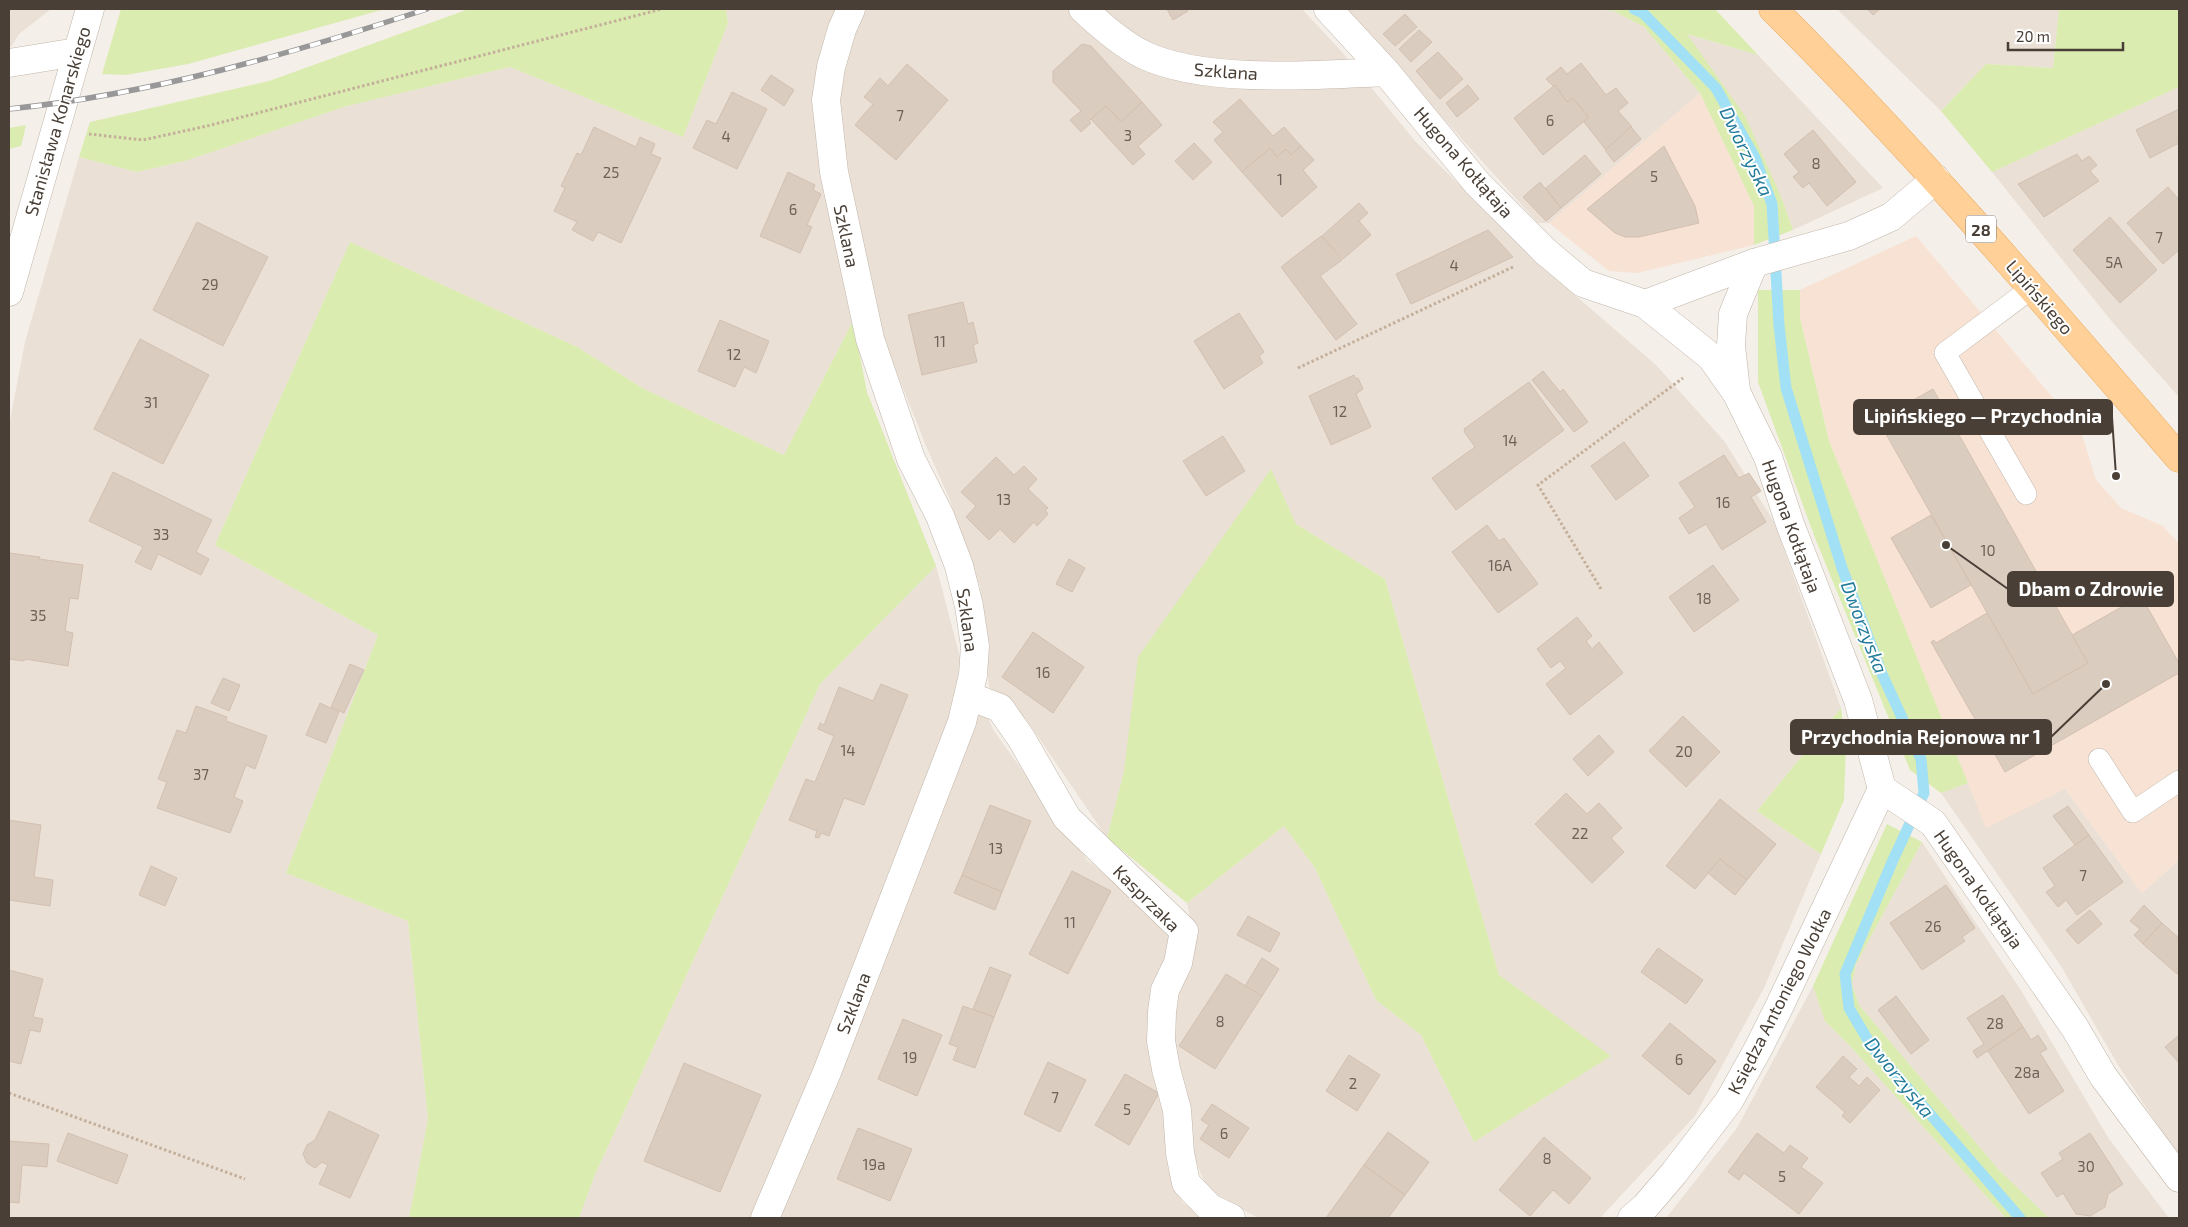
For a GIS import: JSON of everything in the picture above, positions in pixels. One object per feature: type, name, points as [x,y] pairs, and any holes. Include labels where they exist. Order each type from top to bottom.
[{"type":"main road","name":"Lipińskiego","points":[[1773,9],[1832,68],[1936,179],[2179,458]]},
{"type":"street","name":"Stanisława Konarskiego","points":[[9,292],[53,130],[90,9]]},
{"type":"street","name":"Szklana","points":[[766,1218],[827,1072],[962,722],[969,696],[975,646],[969,606],[959,566],[940,516],[911,459],[870,339],[834,172],[826,100],[831,67],[842,29],[851,9]]},
{"type":"street","name":"Szklana","points":[[1083,9],[1098,23],[1143,55],[1184,69],[1236,74],[1386,72]]},
{"type":"street","name":"Hugona Kołłątaja","points":[[1328,9],[1386,72],[1477,183],[1546,252],[1583,283],[1645,304],[1711,357],[1737,394],[1768,457],[1790,524],[1858,700],[1882,789],[1933,823],[2075,1028],[2103,1076],[2179,1178]]},
{"type":"street","points":[[9,63],[78,52]]},
{"type":"street","points":[[1645,304],[1754,263],[1849,236],[1891,217],[1936,179]]},
{"type":"street","name":"Hugona Kołłątaja","points":[[1737,394],[1731,346],[1733,314],[1754,263]]},
{"type":"street","name":"Kasprzaka","points":[[969,696],[1000,708],[1021,738],[1067,818],[1184,931],[1178,963],[1165,990],[1161,1041],[1177,1110],[1180,1153],[1186,1183],[1210,1208],[1230,1218]]},
{"type":"street","name":"Księdza Antoniego Wołka","points":[[1632,1218],[1645,1207],[1674,1173],[1729,1101],[1758,1049],[1882,789]]},
{"type":"lane","points":[[2026,494],[1945,354],[2032,288]]},
{"type":"lane","points":[[2099,759],[2133,812],[2179,781]]},
{"type":"path","points":[[53,130],[142,140],[207,126],[662,9]]},
{"type":"path","points":[[1298,368],[1546,252]]},
{"type":"path","points":[[1602,589],[1538,485],[1711,357]]},
{"type":"path","points":[[9,1093],[244,1179]]},
{"type":"shaded area","points":[[9,9],[51,9],[19,34],[9,50]]},
{"type":"shaded area","points":[[726,9],[1302,9],[1343,53],[1415,141],[1546,270],[1656,365],[1725,442],[1774,522],[1841,708],[1757,811],[1821,854],[1764,988],[1695,1116],[1600,1218],[1258,1218],[1208,1190],[1192,1153],[1172,1039],[1172,1003],[1194,937],[1187,903],[1284,826],[1315,868],[1376,1000],[1421,1035],[1474,1142],[1610,1056],[1499,975],[1385,579],[1296,524],[1271,470],[1124,771],[1107,838],[1026,719],[989,687],[980,587],[949,498],[926,446],[874,315],[853,321],[784,455],[644,389],[577,347],[350,242],[215,545],[378,635],[286,873],[408,921],[428,1119],[409,1218],[9,1218],[9,426],[25,342],[79,157],[137,172],[185,161],[347,106],[510,67],[683,137],[728,23]]},
{"type":"shaded area","points":[[1344,9],[1590,9],[1614,11],[1644,27],[1700,93],[1549,223],[1538,223]]},
{"type":"shaded area","points":[[1837,9],[2059,9],[2053,68],[1986,64],[1941,111]]},
{"type":"shaded area","points":[[1686,34],[1758,55],[1883,188],[1793,230],[1782,199]]},
{"type":"shaded area","points":[[2179,87],[2179,397],[2113,323],[1992,172]]},
{"type":"shaded area","points":[[1700,93],[1754,206],[1754,245],[1637,273],[1609,271],[1549,223]]},
{"type":"shaded area","points":[[1916,236],[2081,431],[2096,480],[2121,508],[2163,526],[2179,544],[2179,860],[2142,893],[2065,789],[1986,828],[1829,441],[1800,318],[1800,290]]},
{"type":"shaded area","points":[[936,566],[961,661],[994,731],[1087,860],[1172,930],[1160,1085],[1171,1174],[1183,1203],[1208,1218],[579,1218],[594,1177],[820,684]]},
{"type":"shaded area","points":[[1968,783],[1986,827],[2065,789],[2142,893],[2179,860],[2179,1157],[2118,1065],[2061,966],[1941,793]]},
{"type":"shaded area","points":[[1922,842],[2022,992],[2109,1139],[2169,1218],[2049,1218],[1999,1170],[1859,1005],[1852,984],[1856,964]]},
{"type":"shaded area","points":[[1813,986],[1825,1021],[2006,1218],[1666,1218],[1737,1128]]},
{"type":"green space","points":[[121,9],[385,9],[188,64],[126,75],[102,74]]},
{"type":"green space","points":[[469,9],[726,9],[728,23],[683,137],[510,67],[347,106],[185,161],[137,172],[79,157],[90,122],[269,81]]},
{"type":"green space","points":[[1590,9],[1715,9],[1758,55],[1687,34],[1745,116],[1782,199],[1793,230],[1754,245],[1754,206],[1700,93],[1644,27],[1614,11]]},
{"type":"green space","points":[[2059,9],[2179,9],[2179,87],[1992,172],[1941,111],[1986,64],[2053,68]]},
{"type":"green space","points":[[26,125],[21,146],[9,149],[9,128]]},
{"type":"green space","points":[[350,242],[577,347],[644,389],[784,455],[853,321],[867,392],[936,566],[820,684],[594,1177],[579,1218],[409,1218],[428,1119],[408,921],[286,873],[378,635],[215,545]]},
{"type":"green space","points":[[1758,290],[1800,290],[1800,318],[1829,441],[1968,783],[1941,793],[1910,770],[1815,538],[1758,382]]},
{"type":"green space","points":[[1271,469],[1296,524],[1385,579],[1499,975],[1611,1056],[1474,1142],[1421,1035],[1376,1000],[1315,868],[1284,826],[1187,903],[1107,838],[1124,771],[1138,657]]},
{"type":"green space","points":[[1841,708],[1846,746],[1844,800],[1821,854],[1757,811]]},
{"type":"green space","points":[[1887,824],[1922,842],[1856,964],[1852,984],[1859,1005],[1999,1170],[2049,1218],[2006,1218],[1825,1021],[1813,986]]},
{"type":"building","points":[[1167,9],[1187,9],[1188,11],[1173,20]]},
{"type":"building","points":[[1867,9],[1880,9],[1873,15]]},
{"type":"building","points":[[1405,14],[1417,27],[1395,46],[1383,34]]},
{"type":"building","points":[[1419,30],[1432,42],[1411,62],[1399,49]]},
{"type":"building","points":[[1082,44],[1091,46],[1142,102],[1121,122],[1106,106],[1089,121],[1091,123],[1081,132],[1070,120],[1081,111],[1053,82],[1053,71]]},
{"type":"building","points":[[1438,52],[1463,79],[1440,99],[1416,71]]},
{"type":"building","points":[[1581,63],[1606,95],[1616,88],[1628,103],[1618,111],[1632,127],[1606,150],[1584,122],[1589,117],[1573,98],[1567,102],[1555,85],[1553,86],[1546,79],[1561,67],[1567,74]]},
{"type":"building","points":[[907,64],[948,100],[896,160],[855,125],[873,104],[864,97],[880,78],[888,86]]},
{"type":"building","points":[[771,75],[794,90],[784,106],[761,90]]},
{"type":"building","points":[[1468,85],[1479,99],[1457,117],[1446,103]]},
{"type":"building","points":[[1555,85],[1567,102],[1573,98],[1588,118],[1543,155],[1514,118]]},
{"type":"building","points":[[732,92],[767,109],[737,169],[693,148],[707,120],[716,124]]},
{"type":"building","points":[[1240,99],[1273,136],[1284,127],[1301,146],[1291,155],[1286,149],[1277,157],[1270,148],[1242,172],[1214,140],[1223,132],[1213,122]]},
{"type":"building","points":[[1142,102],[1162,125],[1138,146],[1145,154],[1133,165],[1091,119],[1106,106],[1121,122]]},
{"type":"building","points":[[2179,109],[2179,143],[2150,158],[2136,130]]},
{"type":"building","points":[[594,127],[636,147],[640,137],[655,144],[651,154],[661,158],[621,243],[598,232],[593,241],[572,230],[577,222],[554,211],[565,188],[561,186],[577,153],[581,155]]},
{"type":"building","points":[[1631,127],[1641,139],[1614,162],[1605,150]]},
{"type":"building","points":[[1813,130],[1856,182],[1827,206],[1809,183],[1803,188],[1793,177],[1799,172],[1784,154]]},
{"type":"building","points":[[1194,143],[1212,162],[1193,180],[1175,161]]},
{"type":"building","points":[[1301,146],[1314,160],[1303,170],[1317,187],[1282,217],[1242,172],[1270,148],[1277,157],[1286,149],[1291,155]]},
{"type":"building","points":[[1664,146],[1695,206],[1699,223],[1639,237],[1625,237],[1615,233],[1587,209]]},
{"type":"building","points":[[2077,154],[2082,161],[2089,156],[2097,165],[2090,171],[2099,181],[2044,217],[2018,184]]},
{"type":"building","points":[[1585,155],[1601,174],[1561,208],[1546,188]]},
{"type":"building","points":[[788,172],[815,185],[813,190],[821,194],[807,225],[812,227],[800,253],[760,236]]},
{"type":"building","points":[[1540,182],[1561,208],[1546,221],[1523,197]]},
{"type":"building","points":[[2168,187],[2179,200],[2179,250],[2163,264],[2127,223]]},
{"type":"building","points":[[1359,203],[1368,213],[1359,221],[1371,235],[1343,259],[1322,236]]},
{"type":"building","points":[[2110,217],[2157,270],[2120,303],[2073,250]]},
{"type":"building","points":[[197,222],[268,257],[223,346],[153,310]]},
{"type":"building","points":[[1488,230],[1513,257],[1411,304],[1396,274]]},
{"type":"building","points":[[1321,236],[1342,260],[1320,276],[1357,324],[1336,340],[1281,267]]},
{"type":"building","points":[[963,302],[968,324],[973,322],[978,343],[973,345],[977,362],[922,375],[908,315]]},
{"type":"building","points":[[1239,313],[1264,352],[1259,356],[1263,363],[1224,389],[1194,341]]},
{"type":"building","points":[[720,320],[769,341],[756,373],[744,367],[735,387],[698,371]]},
{"type":"building","points":[[140,339],[209,375],[163,464],[94,429]]},
{"type":"building","points":[[1543,371],[1560,392],[1563,389],[1588,422],[1574,432],[1532,380]]},
{"type":"building","points":[[1354,375],[1356,379],[1358,378],[1363,389],[1356,394],[1371,427],[1331,445],[1309,396]]},
{"type":"building","points":[[1529,382],[1564,430],[1456,510],[1432,478],[1475,447],[1464,429]]},
{"type":"building","points":[[1933,389],[2088,663],[2033,694],[1878,420]]},
{"type":"building","points":[[1223,436],[1245,471],[1206,496],[1183,461]]},
{"type":"building","points":[[1624,442],[1649,476],[1616,500],[1591,466]]},
{"type":"building","points":[[1724,455],[1739,478],[1749,473],[1761,491],[1751,497],[1766,522],[1722,550],[1706,524],[1689,534],[1679,518],[1695,507],[1679,483]]},
{"type":"building","points":[[996,457],[1014,475],[1024,466],[1037,479],[1028,489],[1048,508],[1045,510],[1048,514],[1037,526],[1034,522],[1014,543],[1000,529],[989,540],[966,517],[976,506],[961,492]]},
{"type":"building","points":[[113,472],[212,520],[196,552],[209,559],[201,575],[158,554],[151,570],[135,562],[143,547],[89,521]]},
{"type":"building","points":[[1931,515],[1971,585],[1931,608],[1891,538]]},
{"type":"building","points":[[1487,525],[1499,541],[1504,538],[1538,584],[1498,613],[1452,552]]},
{"type":"building","points":[[9,553],[83,565],[78,599],[70,598],[65,631],[73,633],[68,666],[25,659],[24,661],[9,659]]},
{"type":"building","points":[[1069,559],[1085,568],[1072,592],[1056,584]]},
{"type":"building","points":[[1713,565],[1739,600],[1694,632],[1669,597]]},
{"type":"building","points":[[2141,596],[2179,663],[2179,673],[2005,772],[1931,642],[1934,640],[1936,643],[1987,613],[2033,694],[2088,663],[2072,635]]},
{"type":"building","points":[[1577,617],[1592,636],[1586,641],[1592,649],[1599,642],[1623,673],[1570,715],[1546,684],[1566,668],[1560,661],[1551,668],[1537,649]]},
{"type":"building","points":[[1033,632],[1084,667],[1053,713],[1002,677]]},
{"type":"building","points":[[350,664],[364,670],[344,713],[331,707]]},
{"type":"building","points":[[223,678],[240,685],[229,711],[211,703]]},
{"type":"building","points":[[881,684],[908,695],[864,805],[844,798],[829,836],[821,833],[819,838],[815,837],[817,831],[789,820],[806,779],[815,782],[834,736],[818,729],[820,723],[824,725],[839,687],[873,701]]},
{"type":"building","points":[[320,703],[339,712],[326,743],[306,735]]},
{"type":"building","points":[[196,706],[227,717],[226,721],[267,736],[255,769],[246,765],[234,797],[243,801],[230,833],[157,808],[167,782],[158,779],[177,730],[186,733]]},
{"type":"building","points":[[1683,716],[1720,752],[1686,787],[1649,751]]},
{"type":"building","points":[[1599,735],[1614,752],[1588,776],[1573,759]]},
{"type":"building","points":[[1566,793],[1587,814],[1599,803],[1622,828],[1611,838],[1624,852],[1592,883],[1535,824]]},
{"type":"building","points":[[1720,799],[1776,844],[1747,880],[1720,859],[1695,889],[1666,866]]},
{"type":"building","points":[[990,805],[1031,821],[1002,892],[962,875]]},
{"type":"building","points":[[2068,806],[2089,835],[2075,845],[2053,816]]},
{"type":"building","points":[[9,820],[41,825],[34,877],[53,880],[50,906],[9,900]]},
{"type":"building","points":[[2089,835],[2123,882],[2077,915],[2066,900],[2058,907],[2046,892],[2055,886],[2043,868]]},
{"type":"building","points":[[1720,859],[1747,880],[1735,895],[1708,873]]},
{"type":"building","points":[[151,866],[177,878],[165,906],[139,895]]},
{"type":"building","points":[[1072,871],[1111,891],[1068,974],[1029,954]]},
{"type":"building","points":[[962,875],[1002,892],[995,910],[954,893]]},
{"type":"building","points":[[1946,885],[1975,928],[1962,937],[1965,941],[1922,970],[1890,923]]},
{"type":"building","points":[[2144,905],[2162,923],[2143,944],[2134,935],[2140,929],[2130,921]]},
{"type":"building","points":[[2090,910],[2102,924],[2078,944],[2066,930]]},
{"type":"building","points":[[1248,916],[1280,933],[1270,952],[1237,935]]},
{"type":"building","points":[[2162,923],[2179,938],[2179,971],[2177,974],[2143,944]]},
{"type":"building","points":[[1658,948],[1703,980],[1686,1004],[1641,972]]},
{"type":"building","points":[[1262,958],[1279,969],[1262,996],[1245,986]]},
{"type":"building","points":[[990,967],[1011,975],[994,1017],[973,1009]]},
{"type":"building","points":[[9,970],[43,979],[33,1017],[43,1019],[40,1032],[30,1030],[21,1064],[9,1061]]},
{"type":"building","points":[[1226,974],[1262,996],[1215,1069],[1179,1046]]},
{"type":"building","points":[[2003,995],[2023,1027],[1977,1058],[1973,1051],[1984,1044],[1967,1018]]},
{"type":"building","points":[[1896,996],[1929,1040],[1911,1054],[1878,1010]]},
{"type":"building","points":[[963,1006],[994,1017],[975,1068],[953,1060],[958,1047],[949,1044]]},
{"type":"building","points":[[903,1019],[942,1035],[917,1096],[878,1079]]},
{"type":"building","points":[[1670,1023],[1716,1061],[1689,1095],[1642,1056]]},
{"type":"building","points":[[2023,1027],[2031,1040],[2038,1035],[2047,1049],[2040,1053],[2064,1091],[2029,1114],[1988,1051]]},
{"type":"building","points":[[2179,1035],[2179,1063],[2165,1047]]},
{"type":"building","points":[[1349,1055],[1380,1075],[1357,1111],[1326,1091]]},
{"type":"building","points":[[1843,1056],[1857,1069],[1849,1077],[1859,1086],[1867,1077],[1880,1090],[1850,1123],[1842,1116],[1845,1112],[1816,1087]]},
{"type":"building","points":[[1048,1062],[1086,1080],[1060,1132],[1024,1114]]},
{"type":"building","points":[[684,1063],[761,1095],[720,1192],[644,1161]]},
{"type":"building","points":[[1125,1074],[1159,1093],[1129,1145],[1095,1125]]},
{"type":"building","points":[[1212,1104],[1249,1128],[1229,1158],[1200,1139],[1209,1125],[1201,1120]]},
{"type":"building","points":[[329,1111],[379,1135],[350,1198],[319,1184],[328,1165],[322,1162],[315,1168],[307,1163],[303,1154],[307,1145],[315,1140]]},
{"type":"building","points":[[858,1128],[912,1149],[890,1201],[837,1179]]},
{"type":"building","points":[[1388,1132],[1429,1162],[1405,1195],[1364,1165]]},
{"type":"building","points":[[68,1133],[128,1155],[117,1184],[57,1161]]},
{"type":"building","points":[[1757,1133],[1784,1153],[1790,1145],[1808,1158],[1801,1167],[1823,1183],[1799,1214],[1744,1173],[1739,1180],[1728,1172]]},
{"type":"building","points":[[2090,1133],[2123,1184],[2108,1194],[2105,1207],[2090,1216],[2076,1214],[2063,1193],[2057,1197],[2041,1173],[2063,1159],[2059,1153]]},
{"type":"building","points":[[1544,1137],[1591,1178],[1569,1204],[1553,1190],[1530,1216],[1499,1190]]},
{"type":"building","points":[[9,1141],[49,1144],[47,1167],[22,1165],[19,1203],[9,1202]]},
{"type":"building","points":[[1364,1165],[1405,1195],[1388,1218],[1326,1218]]},
{"type":"waterway","name":"Dworzyska","points":[[1634,9],[1643,13],[1716,88],[1755,158],[1772,204],[1779,325],[1786,388],[1842,568],[1882,674],[1921,759],[1924,793],[1893,860],[1845,974],[1849,1008],[1872,1047],[2020,1218]]},
{"type":"railway","points":[[9,109],[63,102],[168,83],[324,42],[427,9]]},
{"type":"place","name":"Lipińskiego — Przychodnia","points":[[2116,476]]},
{"type":"place","name":"Dbam o Zdrowie","points":[[1946,545]]},
{"type":"place","name":"Przychodnia Rejonowa nr 1","points":[[2106,684]]}]
